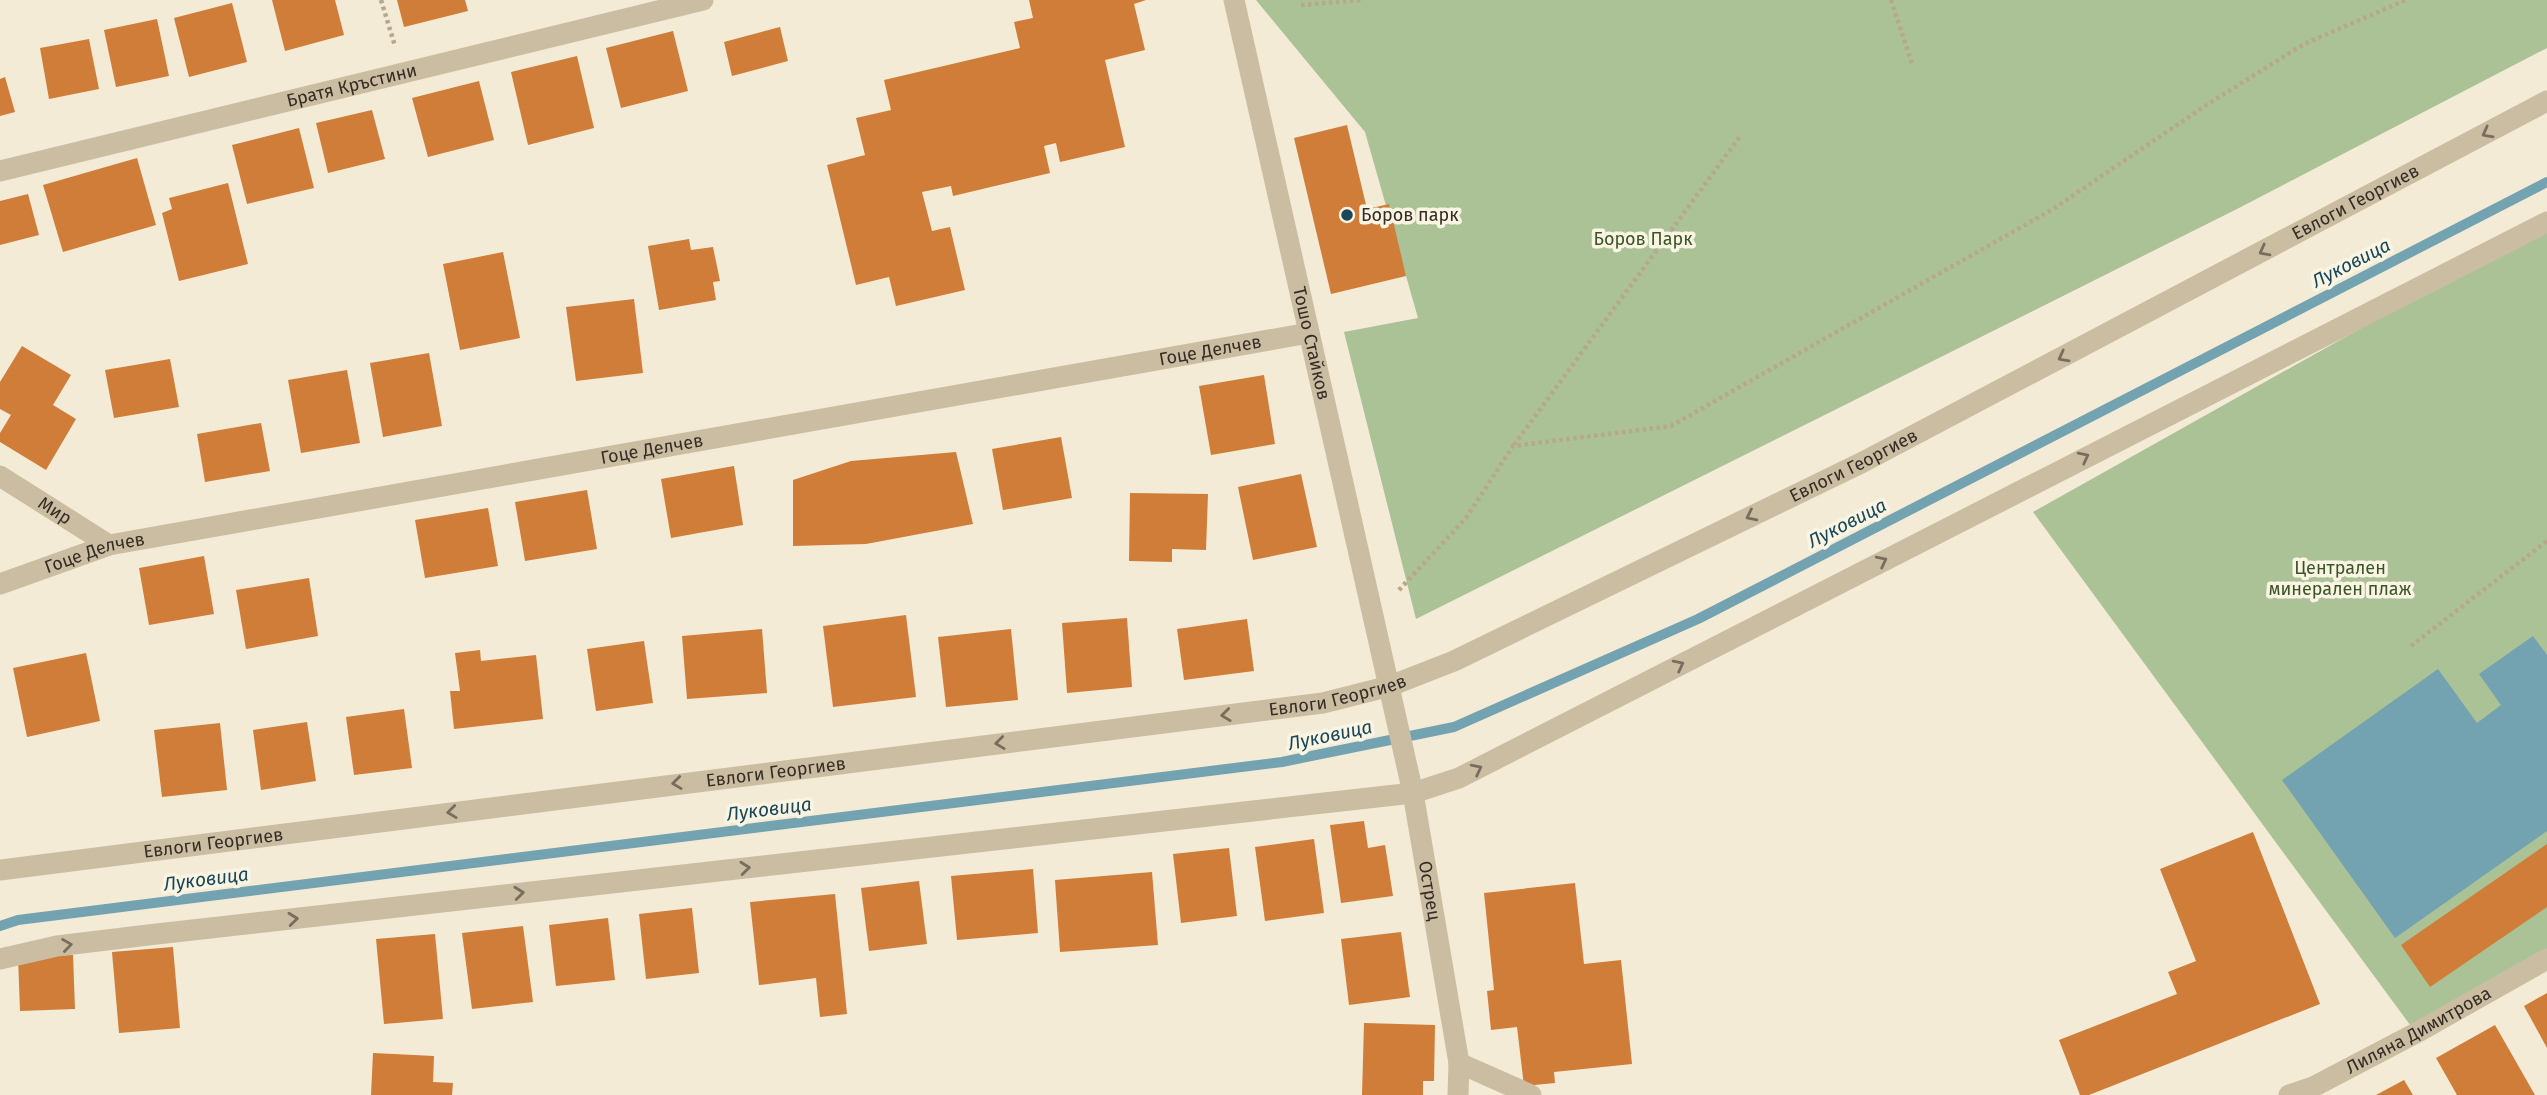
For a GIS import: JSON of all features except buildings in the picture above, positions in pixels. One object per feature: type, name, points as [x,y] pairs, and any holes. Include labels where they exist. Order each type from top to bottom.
[{"type":"street","name":"Братя Кръстини","points":[[0,171],[703,0]]},
{"type":"street","name":"Тошо Стайков","points":[[1234,0],[1390,686]]},
{"type":"street","name":"Евлоги Георгиев","points":[[0,870],[1323,703],[1390,686],[1454,661],[1863,462],[2547,101]]},
{"type":"street","points":[[0,959],[57,946],[148,935],[1413,793],[1459,778],[2547,222]]},
{"type":"street","name":"Гоце Делчев","points":[[0,584],[110,545],[1310,333]]},
{"type":"street","name":"Мир","points":[[0,476],[110,545]]},
{"type":"street","name":"Острец","points":[[1390,686],[1413,793],[1459,1063],[1458,1095]]},
{"type":"street","name":"Лиляна Димитрова","points":[[2289,1095],[2313,1087],[2547,959]]},
{"type":"street","points":[[1459,1063],[1531,1095]]},
{"type":"path","points":[[381,0],[404,74]]},
{"type":"path","points":[[1301,5],[1362,0]]},
{"type":"path","points":[[1891,0],[1912,64]]},
{"type":"path","points":[[1513,446],[1671,426],[2053,209],[2208,104],[2304,44],[2406,0]]},
{"type":"path","points":[[1374,616],[1466,518],[1513,446],[1741,135]]},
{"type":"path","points":[[2411,646],[2547,541]]},
{"type":"green space","name":"Боров Парк","points":[[1256,0],[2547,0],[2547,48],[2237,209],[1416,619],[1344,332],[1418,318],[1365,132]]},
{"type":"green space","name":"Централен минерален плаж","points":[[2547,224],[2547,953],[2416,1033],[2033,512]]},
{"type":"water","points":[[2533,636],[2547,655],[2547,831],[2395,938],[2282,780],[2438,669],[2477,723],[2501,705],[2479,674]]},
{"type":"waterway","name":"Луковица","points":[[0,926],[18,920],[1282,762],[1454,727],[1698,619],[2547,182]]},
{"type":"place","name":"Боров парк","points":[[1347,215]]}]
